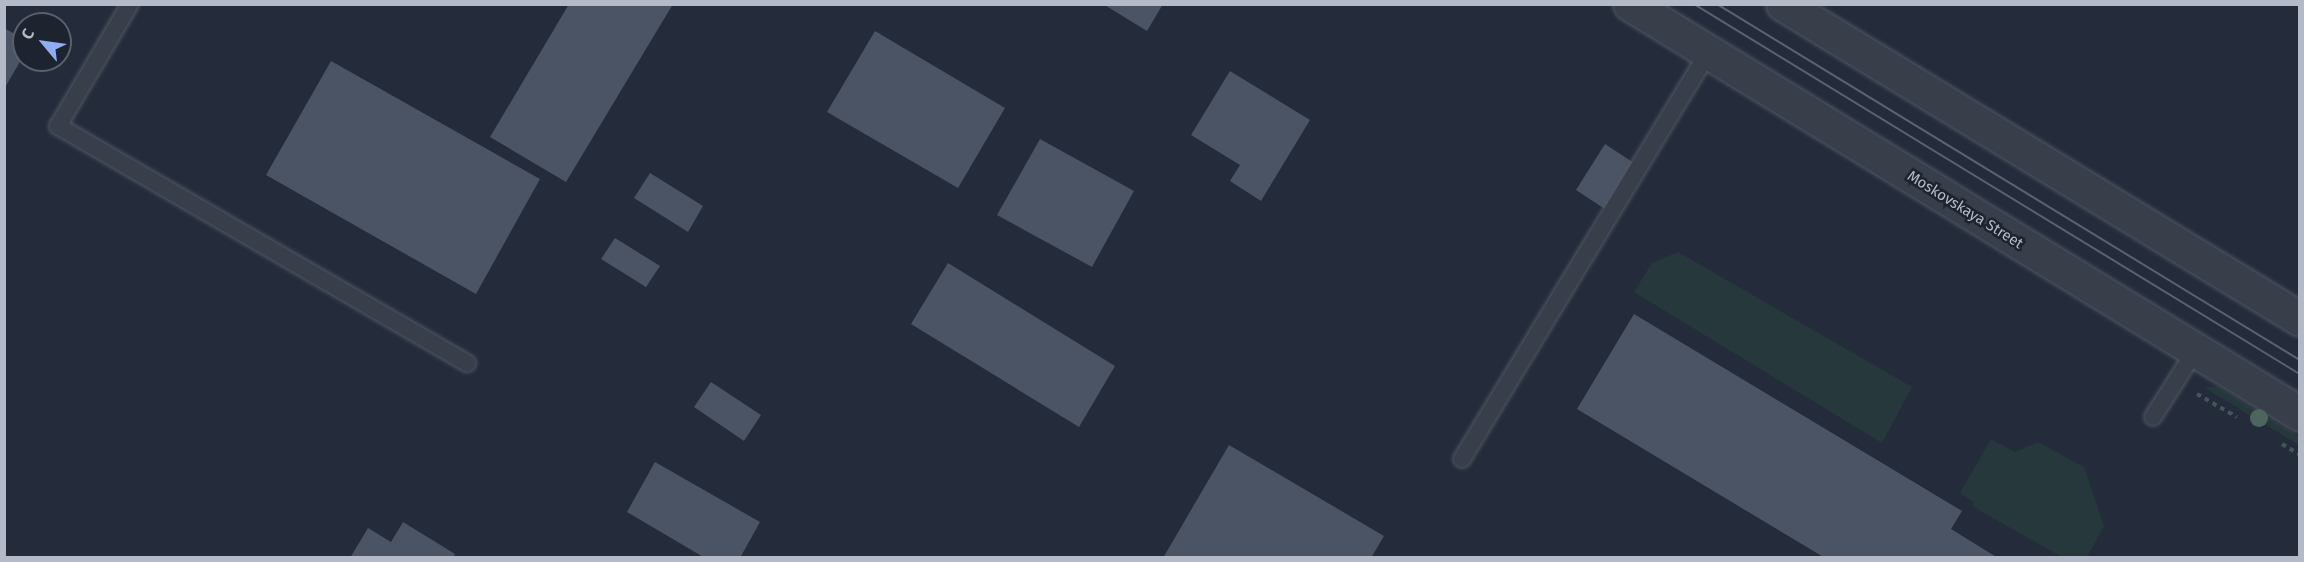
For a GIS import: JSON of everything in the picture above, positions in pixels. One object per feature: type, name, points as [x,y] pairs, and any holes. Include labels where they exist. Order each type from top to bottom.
[{"type":"street","points":[[1783,4],[2300,319]]},
{"type":"street","name":"Moskovskaya Street","points":[[1639,7],[1708,52],[2300,414]]},
{"type":"lane","points":[[130,4],[58,126],[467,363]]},
{"type":"lane","points":[[1462,459],[1708,52]]},
{"type":"lane","points":[[2153,417],[2195,351]]},
{"type":"shaded area","points":[[1678,252],[1912,387],[1882,443],[1634,292],[1652,263]]},
{"type":"shaded area","points":[[2216,386],[2299,436],[2299,445],[2205,388]]},
{"type":"shaded area","points":[[1991,439],[2015,452],[2038,442],[2084,467],[2104,526],[2087,557],[2062,557],[1972,506],[1974,502],[1960,493]]},
{"type":"building","points":[[569,4],[673,4],[566,182],[490,137]]},
{"type":"building","points":[[1103,4],[1163,4],[1147,31]]},
{"type":"building","points":[[4,28],[12,32],[12,72],[14,72],[4,89]]},
{"type":"building","points":[[875,31],[1005,108],[958,188],[827,112]]},
{"type":"building","points":[[331,61],[540,179],[476,294],[266,175]]},
{"type":"building","points":[[1230,71],[1310,120],[1261,201],[1230,181],[1240,165],[1191,135]]},
{"type":"building","points":[[1040,139],[1134,191],[1092,267],[997,215]]},
{"type":"building","points":[[1605,144],[1634,163],[1605,209],[1576,190]]},
{"type":"building","points":[[650,173],[703,206],[688,232],[634,198]]},
{"type":"building","points":[[615,238],[660,266],[646,287],[601,259]]},
{"type":"building","points":[[948,263],[1115,366],[1079,427],[911,324]]},
{"type":"building","points":[[1634,314],[1962,511],[1951,529],[1998,558],[1825,558],[1577,409]]},
{"type":"building","points":[[711,382],[761,415],[744,441],[694,407]]},
{"type":"building","points":[[1229,445],[1384,536],[1371,558],[1163,558]]},
{"type":"building","points":[[655,462],[760,522],[740,558],[705,558],[627,512]]},
{"type":"building","points":[[403,522],[455,554],[453,558],[350,558],[368,528],[391,542]]},
{"type":"tram line","points":[[1694,4],[2300,374]]},
{"type":"tram line","points":[[1717,4],[2300,360]]}]
